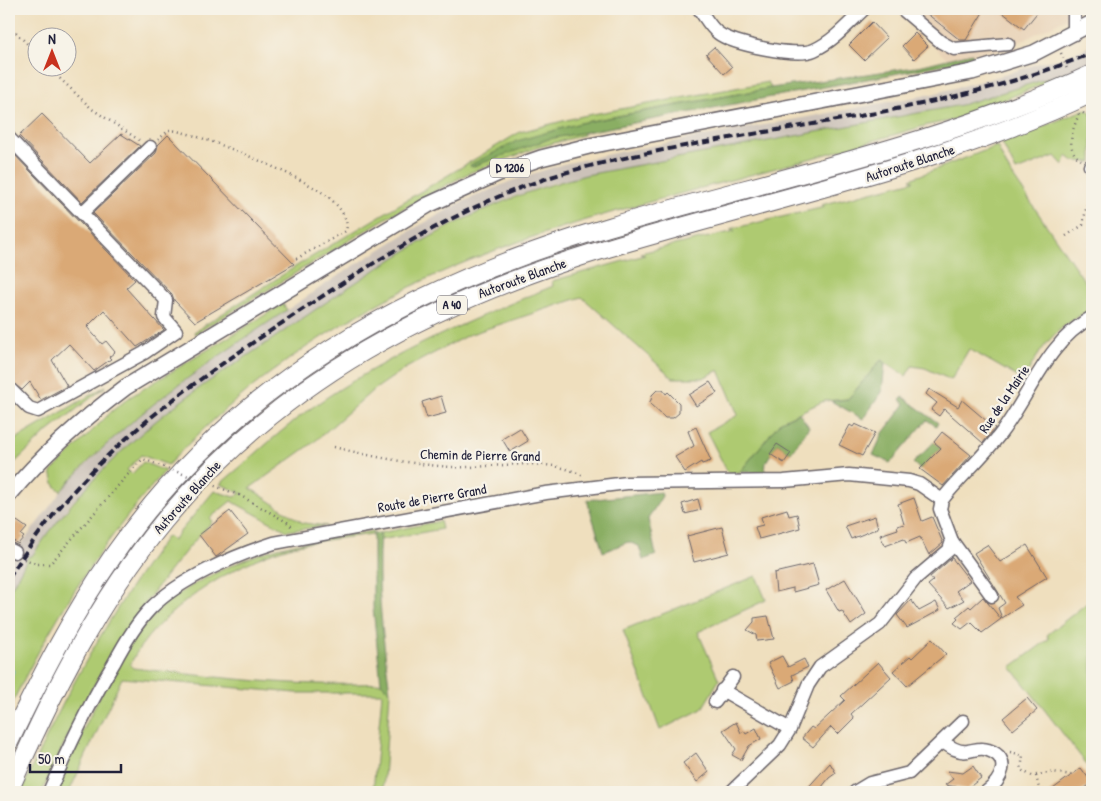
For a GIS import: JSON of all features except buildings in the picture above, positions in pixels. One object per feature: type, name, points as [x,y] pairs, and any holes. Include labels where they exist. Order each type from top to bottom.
[{"type":"highway","name":"Autoroute Blanche","points":[[9,742],[46,667],[95,581],[166,488],[201,451],[261,398],[344,339],[415,300],[528,253],[611,227],[868,156],[950,131],[1001,113],[1092,74]]},
{"type":"highway","name":"Autoroute Blanche","points":[[9,790],[55,692],[81,644],[119,581],[164,520],[220,461],[255,428],[300,392],[348,359],[425,317],[536,272],[619,245],[882,173],[1003,131],[1092,93]]},
{"type":"main road","name":"D 1206","points":[[9,495],[56,445],[89,415],[126,387],[409,216],[473,183],[521,165],[572,150],[933,81],[1011,62],[1056,43],[1092,23]]},
{"type":"street","points":[[699,9],[714,30],[722,36],[799,54],[813,51],[827,43],[864,9]]},
{"type":"street","points":[[902,9],[941,42],[954,49],[1008,44]]},
{"type":"street","points":[[1074,9],[1074,34]]},
{"type":"street","points":[[9,138],[166,300],[164,317],[176,331],[144,353],[38,411],[29,408],[9,388]]},
{"type":"street","points":[[82,213],[150,147]]},
{"type":"street","name":"Rue de la Mairie","points":[[942,500],[1008,424],[1054,348],[1072,330],[1092,317]]},
{"type":"street","name":"Route de Pierre Grand","points":[[49,792],[69,745],[104,680],[130,636],[151,608],[188,582],[249,552],[274,543],[593,486],[627,483],[784,481],[849,475],[909,481],[924,487],[942,500]]},
{"type":"street","points":[[942,500],[940,509],[951,544],[992,596]]},
{"type":"street","points":[[731,792],[775,752],[790,729],[808,685],[820,666],[880,624],[916,578],[951,544]]},
{"type":"street","points":[[715,702],[722,690],[733,678]]},
{"type":"street","points":[[722,690],[790,729]]},
{"type":"street","points":[[854,792],[865,785],[910,773],[963,721]]},
{"type":"street","points":[[943,742],[964,751],[988,750],[998,757],[1002,764],[1000,778],[986,792]]},
{"type":"path","points":[[9,26],[28,45]]},
{"type":"path","points":[[1056,43],[1069,73]]},
{"type":"path","points":[[59,78],[107,122],[150,147],[169,130],[184,132],[262,163],[326,195],[344,217],[347,224],[346,230],[294,260]]},
{"type":"path","points":[[1091,167],[1077,157],[1072,150],[1071,143],[1080,112],[1092,119]]},
{"type":"path","points":[[1066,236],[1083,225],[1088,198]]},
{"type":"path","name":"Chemin de Pierre Grand","points":[[334,447],[385,460],[422,465],[493,468],[541,465],[560,467],[575,472],[593,486]]},
{"type":"path","points":[[12,550],[32,562],[50,564],[143,459],[239,495],[287,522],[300,538]]},
{"type":"path","points":[[1019,755],[1023,755],[1021,770],[1036,776],[1053,772],[1071,775]]},
{"type":"path","points":[[1036,776],[1040,792]]},
{"type":"shaded area","points":[[895,9],[1074,9],[1073,15],[1004,50],[972,53],[948,60]]},
{"type":"shaded area","points":[[1092,45],[1092,61],[1079,69],[961,105],[552,183],[510,198],[445,227],[355,283],[157,421],[72,502],[32,556],[29,556],[9,592],[9,554],[13,555],[67,484],[125,426],[209,362],[344,272],[408,232],[460,203],[511,181],[563,164],[932,94],[1007,74],[1045,61],[1061,59]]},
{"type":"green space","points":[[972,53],[973,59],[549,139],[471,167],[470,165],[517,141],[580,123],[771,88],[915,67]]},
{"type":"green space","points":[[1079,69],[955,120],[928,125],[598,216],[518,242],[440,273],[402,291],[338,327],[248,390],[193,439],[168,465],[141,455],[127,470],[132,474],[143,462],[165,471],[119,526],[78,585],[42,646],[9,710],[9,592],[29,556],[32,556],[74,501],[122,451],[157,420],[205,384],[396,257],[466,218],[543,187],[586,175],[961,105]]},
{"type":"green space","points":[[768,82],[771,88],[580,123],[583,135],[536,148],[469,173],[393,214],[195,334],[194,332],[298,265],[520,132],[582,116]]},
{"type":"green space","points":[[1086,109],[1092,113],[1092,162],[1073,161],[1067,156],[1063,165],[1055,156],[1016,171],[1002,143]]},
{"type":"green space","points":[[997,146],[1008,169],[1092,292],[1092,309],[1068,324],[1051,338],[1023,380],[969,349],[951,380],[925,368],[912,366],[906,376],[881,360],[848,399],[824,401],[781,421],[740,472],[728,473],[707,432],[738,415],[719,370],[703,378],[673,378],[582,297],[468,335],[406,368],[371,392],[313,443],[250,488],[303,523],[327,526],[287,531],[231,501],[210,518],[212,522],[146,602],[112,654],[68,735],[42,792],[21,792],[52,725],[105,628],[167,536],[173,540],[214,491],[235,497],[241,493],[220,484],[289,425],[328,396],[390,360],[454,328],[553,286],[552,281],[645,255],[640,253],[735,231],[730,229],[825,207],[821,205],[914,181],[910,179]]},
{"type":"green space","points":[[283,304],[287,310],[197,371],[140,415],[86,464],[61,491],[55,486],[51,472],[112,411],[130,397]]},
{"type":"green space","points":[[881,360],[885,363],[882,392],[863,419],[831,401],[848,399]]},
{"type":"green space","points":[[106,386],[45,434],[9,468],[9,443]]},
{"type":"green space","points":[[903,397],[938,423],[936,426],[927,420],[890,463],[873,455],[883,433],[905,404],[900,400]]},
{"type":"green space","points":[[799,413],[809,427],[791,453],[777,444],[766,462],[765,473],[740,472],[781,421]]},
{"type":"green space","points":[[934,442],[941,448],[920,469],[913,463]]},
{"type":"green space","points":[[661,492],[662,496],[648,519],[656,555],[643,560],[639,546],[628,542],[603,552],[587,500]]},
{"type":"green space","points":[[440,521],[442,529],[380,540],[380,533]]},
{"type":"green space","points":[[373,531],[372,534],[289,547],[245,564],[221,577],[176,609],[157,627],[141,646],[130,665],[133,668],[257,681],[319,684],[381,683],[390,692],[383,792],[373,792],[382,693],[296,693],[122,678],[69,792],[56,792],[77,744],[118,663],[151,618],[169,601],[209,576],[258,555],[319,539]]},
{"type":"green space","points":[[380,533],[380,593],[390,692],[381,683],[373,608],[373,534]]},
{"type":"green space","points":[[756,576],[766,600],[698,632],[719,680],[702,709],[660,730],[623,630]]},
{"type":"green space","points":[[1092,599],[1092,771],[1011,667],[1049,639],[1047,635]]},
{"type":"waterway","points":[[9,679],[12,671]]},
{"type":"railway","points":[[9,578],[38,534],[70,495],[103,460],[176,398],[215,369],[333,289],[401,247],[470,210],[506,193],[543,179],[582,168],[646,153],[840,120],[968,93],[1031,75],[1092,53]]}]
